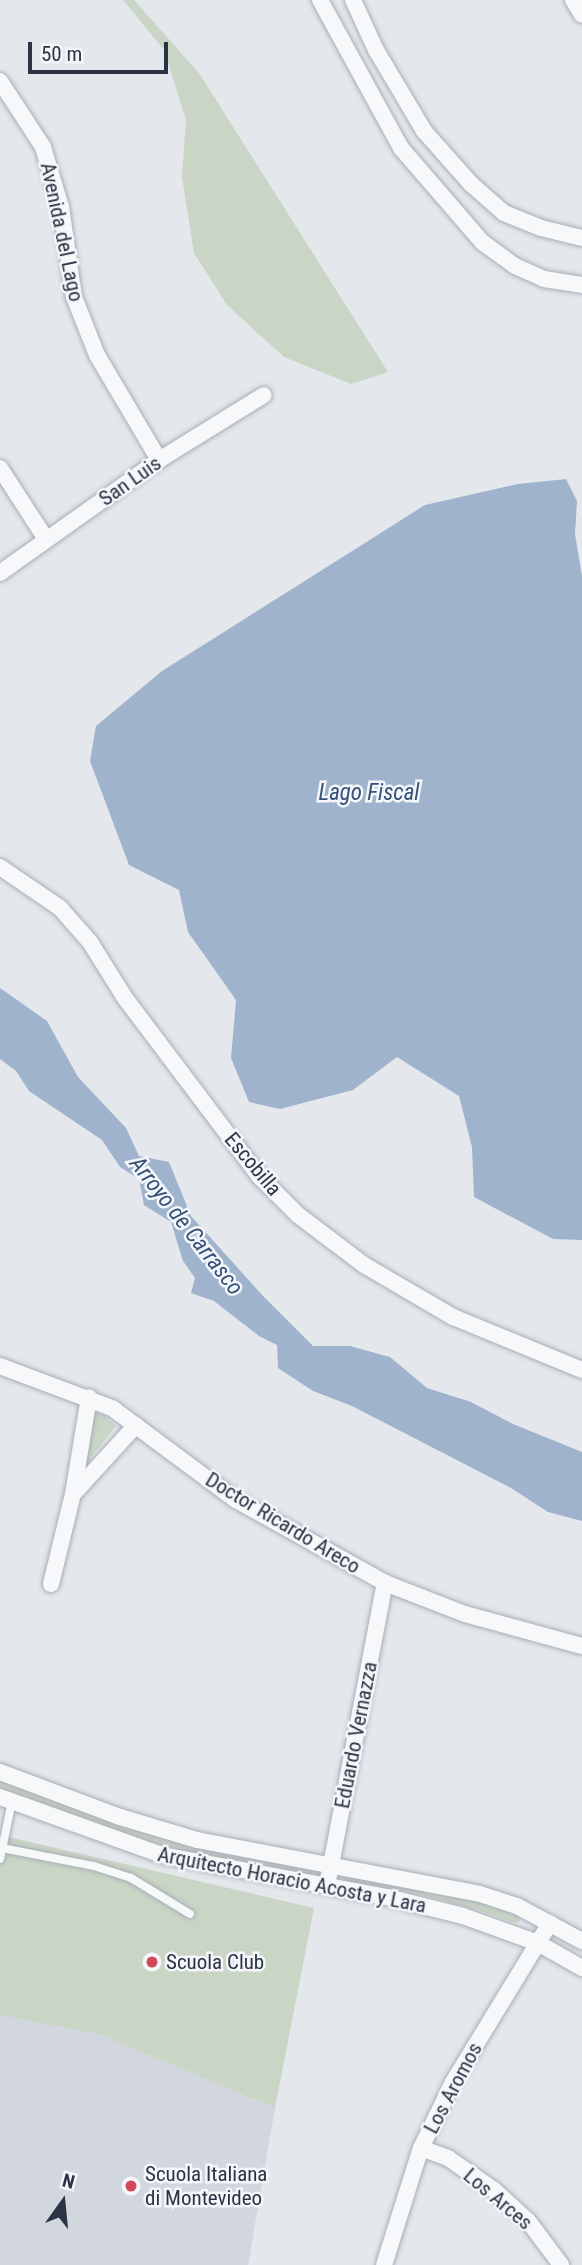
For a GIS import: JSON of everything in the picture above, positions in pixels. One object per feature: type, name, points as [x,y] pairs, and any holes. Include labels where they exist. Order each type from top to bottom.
[{"type":"street","points":[[320,0],[401,148],[482,242],[515,266],[544,279],[582,285]]},
{"type":"street","points":[[353,0],[376,50],[424,131],[471,184],[504,212],[541,228],[582,238]]},
{"type":"street","points":[[573,0],[582,15]]},
{"type":"street","name":"Avenida del Lago","points":[[0,81],[43,147],[61,207],[74,297],[97,355],[159,460]]},
{"type":"street","points":[[401,148],[424,131]]},
{"type":"street","name":"San Luis","points":[[0,573],[159,460],[264,395]]},
{"type":"street","points":[[0,468],[46,539]]},
{"type":"street","name":"Escobilla","points":[[0,867],[60,908],[90,942],[125,998],[251,1165],[298,1215],[364,1265],[453,1317],[582,1370]]},
{"type":"street","name":"Doctor Ricardo Areco","points":[[0,1366],[89,1397],[136,1425],[236,1500],[385,1583],[465,1614],[582,1646]]},
{"type":"street","points":[[51,1584],[74,1494],[89,1397]]},
{"type":"street","points":[[74,1494],[136,1425]]},
{"type":"street","name":"Eduardo Vernazza","points":[[327,1886],[385,1583]]},
{"type":"street","name":"Arquitecto Horacio Acosta y Lara","points":[[0,1772],[120,1817],[197,1840],[480,1894],[517,1906],[582,1941]]},
{"type":"street","name":"Arquitecto Horacio Acosta y Lara","points":[[6,1799],[162,1855],[327,1886],[463,1916],[538,1943],[582,1968]]},
{"type":"street","name":"Los Aromos","points":[[384,2265],[391,2235],[421,2148],[453,2082],[551,1923]]},
{"type":"street","name":"Los Arces","points":[[421,2148],[448,2158],[494,2190],[529,2222],[561,2265]]},
{"type":"lane","points":[[0,1859],[6,1799]]},
{"type":"lane","points":[[2,1848],[94,1866],[131,1878],[190,1914]]},
{"type":"shaded area","name":"Scuola Italiana di Montevideo","points":[[0,2015],[101,2035],[275,2108],[248,2265],[0,2265]]},
{"type":"green space","points":[[123,0],[134,0],[199,73],[388,372],[351,384],[284,357],[227,305],[194,253],[182,177],[186,120],[164,50]]},
{"type":"green space","points":[[93,1412],[105,1416],[116,1426],[84,1466]]},
{"type":"green space","points":[[0,1778],[320,1869],[320,1877],[210,1857],[145,1841],[0,1788]]},
{"type":"green space","name":"Scuola Club","points":[[0,1835],[314,1908],[275,2108],[101,2035],[0,2015]]},
{"type":"green space","points":[[344,1876],[480,1901],[518,1916],[520,1921],[515,1923],[408,1891],[346,1881]]},
{"type":"water","name":"Lago Fiscal","points":[[566,479],[577,501],[575,534],[582,576],[582,1240],[553,1239],[474,1197],[472,1147],[459,1096],[397,1057],[353,1090],[280,1109],[249,1102],[231,1058],[236,1000],[188,932],[179,890],[129,865],[90,761],[96,726],[162,671],[425,505],[518,484]]},
{"type":"water","name":"Arroyo de Carrasco","points":[[0,988],[47,1021],[78,1077],[126,1128],[139,1156],[169,1162],[191,1216],[263,1296],[313,1346],[350,1346],[390,1357],[427,1388],[471,1402],[513,1424],[582,1452],[582,1521],[548,1512],[511,1488],[352,1406],[313,1391],[278,1368],[277,1345],[259,1336],[214,1301],[191,1293],[195,1278],[183,1261],[171,1222],[144,1205],[139,1179],[120,1167],[102,1140],[29,1091],[16,1071],[0,1059]]},
{"type":"place","name":"Scuola Club","points":[[152,1962]]},
{"type":"place","name":"Scuola Italiana di Montevideo","points":[[131,2186]]}]
